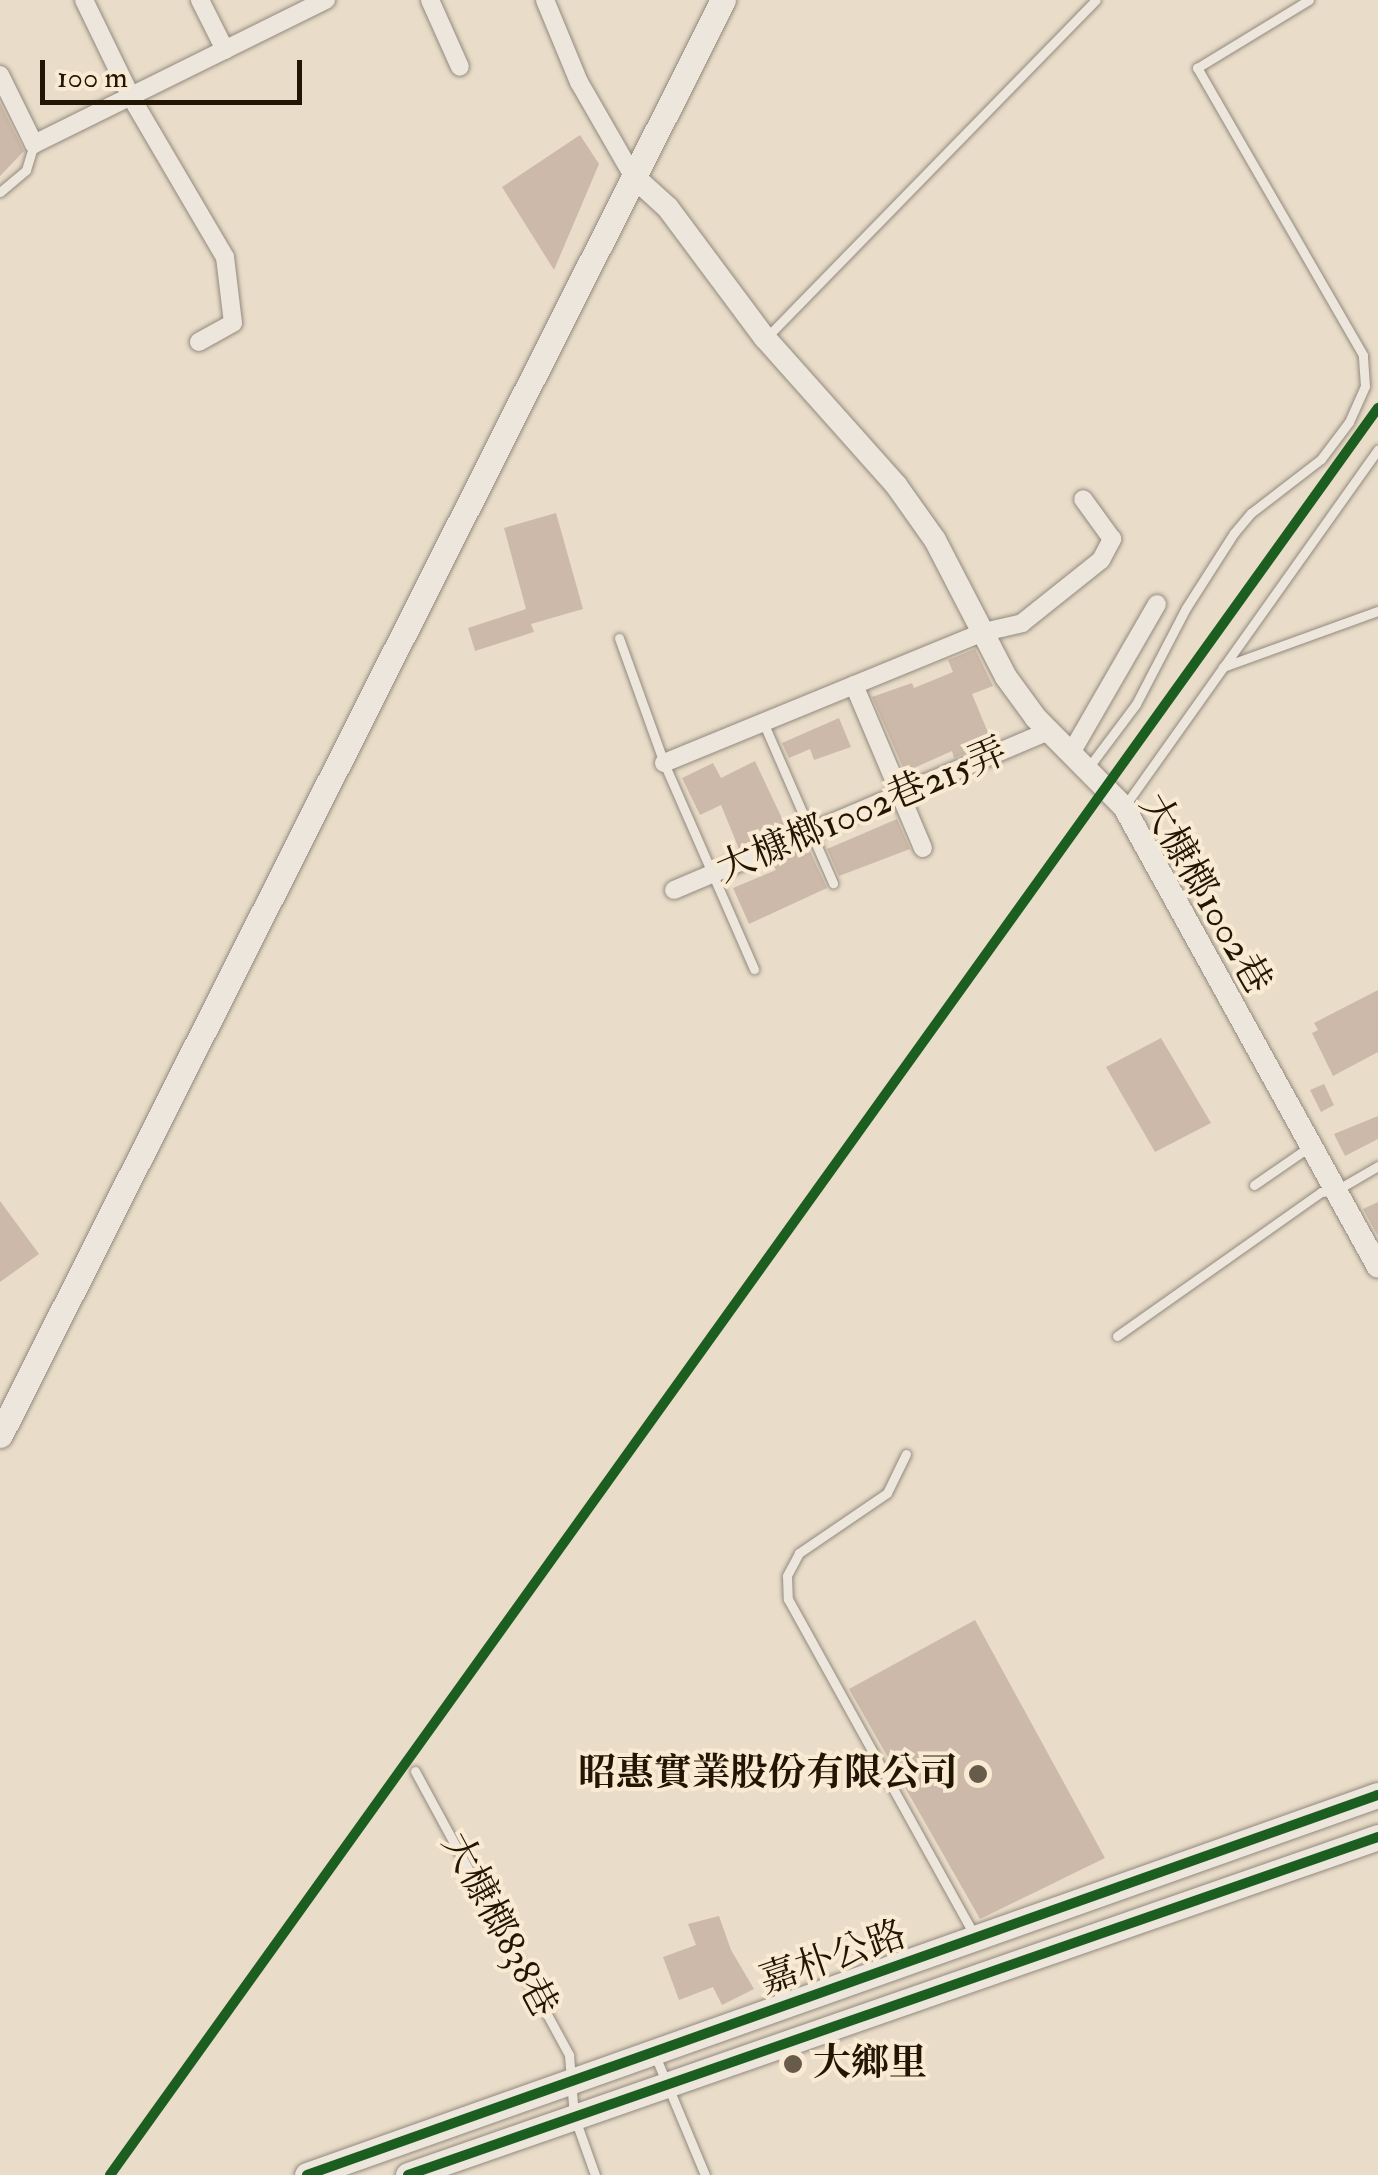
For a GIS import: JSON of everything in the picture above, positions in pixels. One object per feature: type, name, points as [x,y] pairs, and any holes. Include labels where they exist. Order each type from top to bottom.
[{"type":"main road","points":[[0,1436],[723,0]]},
{"type":"main road","name":"嘉朴公路","points":[[307,2175],[1378,1795]]},
{"type":"main road","name":"嘉朴公路","points":[[408,2175],[1378,1837]]},
{"type":"street","points":[[84,0],[131,97],[224,256],[233,323],[198,342]]},
{"type":"street","points":[[200,0],[225,50]]},
{"type":"street","points":[[430,0],[460,67]]},
{"type":"street","points":[[545,0],[579,82],[632,176]]},
{"type":"street","points":[[0,75],[34,144],[322,1]]},
{"type":"street","name":"大槺榔1002巷","points":[[632,176],[668,208],[765,338],[896,485],[936,540],[1006,677],[1049,731],[1124,806],[1335,1191],[1371,1242],[1378,1267]]},
{"type":"street","points":[[664,763],[984,632],[1022,623],[1101,560],[1112,539],[1083,499]]},
{"type":"street","points":[[1078,762],[1157,604]]},
{"type":"street","points":[[854,685],[924,848]]},
{"type":"street","name":"大槺榔1002巷215弄","points":[[674,890],[1049,731]]},
{"type":"lane","points":[[765,338],[1096,0]]},
{"type":"lane","points":[[1078,762],[1136,704],[1186,608],[1234,533],[1251,513],[1321,459],[1348,422],[1365,386],[1364,355],[1196,68],[1309,0]]},
{"type":"lane","points":[[0,192],[26,170],[34,144]]},
{"type":"lane","points":[[1124,806],[1378,448]]},
{"type":"lane","points":[[1220,668],[1378,611]]},
{"type":"lane","points":[[620,638],[664,763],[754,969]]},
{"type":"lane","points":[[763,722],[833,883]]},
{"type":"lane","points":[[1254,1185],[1311,1146]]},
{"type":"lane","points":[[1117,1336],[1321,1192],[1335,1191],[1378,1166]]},
{"type":"lane","points":[[906,1454],[887,1492],[799,1554],[787,1576],[788,1599],[977,1939]]},
{"type":"lane","name":"大槺榔838巷","points":[[415,1771],[569,2055],[574,2116],[595,2175]]},
{"type":"lane","points":[[654,2053],[705,2175]]},
{"type":"building","points":[[0,103],[24,151],[0,176]]},
{"type":"building","points":[[580,135],[599,164],[554,270],[502,187]]},
{"type":"building","points":[[556,513],[583,609],[531,624],[534,632],[475,651],[468,628],[526,609],[504,528]]},
{"type":"building","points":[[975,649],[993,686],[972,694],[992,742],[954,758],[952,751],[905,772],[872,697],[912,683],[914,688],[953,672],[948,660]]},
{"type":"building","points":[[839,718],[851,747],[814,760],[810,749],[789,758],[782,743]]},
{"type":"building","points":[[755,761],[787,829],[739,849],[721,805],[700,815],[682,778],[713,763],[721,778]]},
{"type":"building","points":[[897,819],[910,849],[839,876],[827,849]]},
{"type":"building","points":[[808,847],[827,888],[749,924],[733,888],[776,870],[772,862]]},
{"type":"building","points":[[1378,990],[1378,1052],[1333,1076],[1312,1033],[1318,1030],[1314,1023]]},
{"type":"building","points":[[1161,1038],[1211,1123],[1155,1152],[1106,1067]]},
{"type":"building","points":[[1324,1084],[1334,1105],[1321,1112],[1310,1090]]},
{"type":"building","points":[[1378,1116],[1378,1139],[1345,1156],[1334,1134]]},
{"type":"building","points":[[0,1201],[39,1254],[0,1282]]},
{"type":"building","points":[[1378,1202],[1378,1236],[1363,1209]]},
{"type":"building","name":"昭惠實業股份有限公司","points":[[975,1620],[1105,1858],[980,1919],[849,1689]]},
{"type":"building","points":[[719,1916],[731,1950],[754,1989],[722,2005],[713,1987],[679,2000],[663,1957],[696,1945],[688,1924]]},
{"type":"cycle path","points":[[110,2175],[1378,408]]},
{"type":"cycle path","points":[[307,2175],[1378,1795]]},
{"type":"cycle path","points":[[408,2175],[1378,1837]]},
{"type":"place","name":"昭惠實業股份有限公司","points":[[978,1774]]},
{"type":"place","name":"大鄉里","points":[[793,2064]]}]
